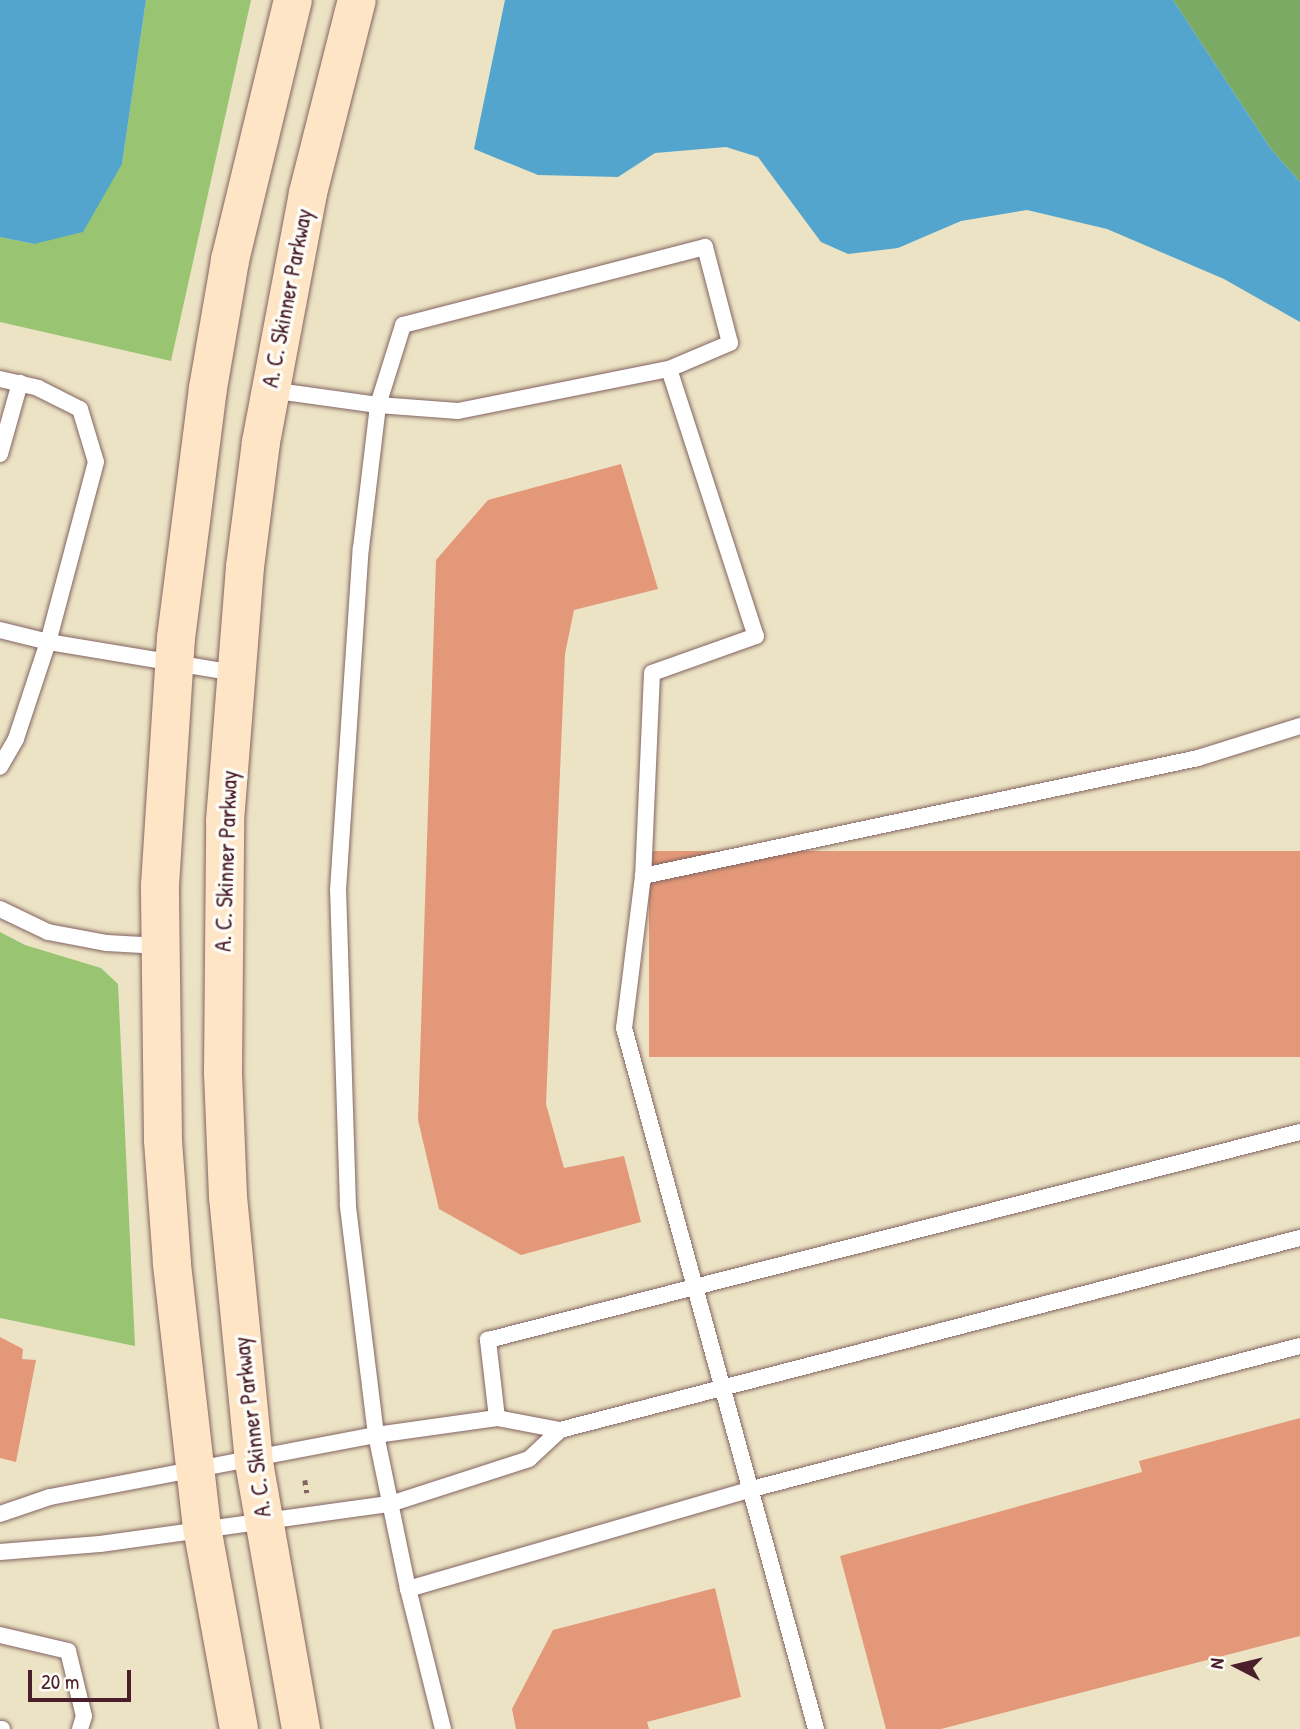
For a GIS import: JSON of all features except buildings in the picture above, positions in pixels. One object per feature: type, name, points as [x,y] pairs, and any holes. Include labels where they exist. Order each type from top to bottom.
[{"type":"main road","points":[[239,1729],[202,1528],[194,1469],[165,1168],[160,946],[174,665],[190,510],[230,260],[293,0]]},
{"type":"main road","name":"A. C. Skinner Parkway","points":[[301,1729],[254,1462],[228,1196],[223,1073],[225,821],[235,673],[270,390],[308,193],[357,0]]},
{"type":"lane","points":[[270,390],[379,405],[458,411],[669,369],[730,343],[705,247],[403,325],[379,405],[361,548],[338,890],[348,1206],[376,1435],[408,1589],[443,1729]]},
{"type":"lane","points":[[669,369],[756,636],[652,673],[643,876],[624,1028],[725,1387],[816,1729]]},
{"type":"lane","points":[[0,379],[20,383],[80,409],[96,462],[48,642],[16,740],[0,767]]},
{"type":"lane","points":[[0,454],[20,383]]},
{"type":"lane","points":[[0,630],[48,642],[235,673]]},
{"type":"lane","points":[[643,876],[1198,758],[1300,726]]},
{"type":"lane","points":[[0,909],[48,932],[107,943],[160,946]]},
{"type":"lane","points":[[498,1418],[488,1340],[1300,1132]]},
{"type":"lane","points":[[0,1514],[50,1497],[194,1469],[254,1462],[376,1435],[498,1418],[559,1430],[1300,1238]]},
{"type":"lane","points":[[408,1589],[752,1489],[1300,1346]]},
{"type":"lane","points":[[0,1552],[100,1544],[390,1504],[529,1459],[559,1430]]},
{"type":"lane","points":[[0,1635],[68,1651],[83,1716],[80,1729]]},
{"type":"green space","points":[[146,0],[251,0],[171,361],[0,322],[0,237],[34,244],[122,164]]},
{"type":"green space","points":[[1173,0],[1300,0],[1300,182],[1271,149]]},
{"type":"green space","points":[[0,932],[25,945],[101,968],[118,984],[135,1346],[0,1318]]},
{"type":"water","points":[[0,0],[146,0],[122,164],[83,232],[34,244],[0,237]]},
{"type":"water","points":[[505,0],[1173,0],[1271,149],[1300,182],[1300,322],[1224,279],[1107,229],[1027,210],[961,221],[898,248],[848,254],[821,242],[758,157],[726,147],[655,153],[618,177],[538,175],[474,149]]}]
